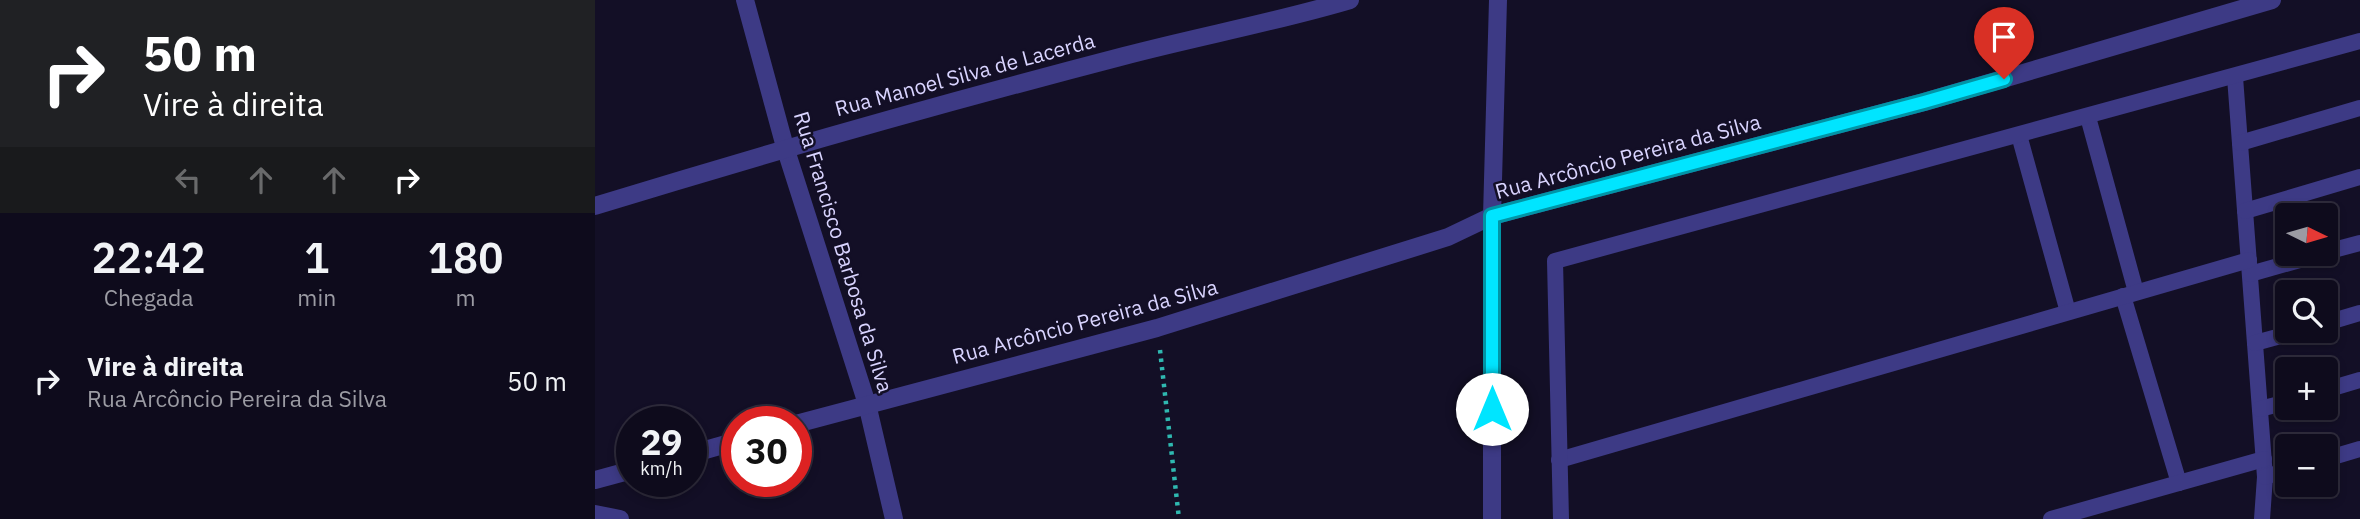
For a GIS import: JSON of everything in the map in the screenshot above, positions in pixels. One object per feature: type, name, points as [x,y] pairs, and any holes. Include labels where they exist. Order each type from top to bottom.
[{"type":"street","name":"Rua Francisco Barbosa da Silva","points":[[745,0],[785,147],[867,404],[894,519]]},
{"type":"street","name":"Rua Manoel Silva de Lacerda","points":[[595,206],[785,147],[1126,55],[1350,0]]},
{"type":"street","points":[[1492,519],[1492,216],[1498,0]]},
{"type":"street","name":"Rua Arcôncio Pereira da Silva","points":[[812,419],[1157,328],[1448,237],[1492,216],[1924,102],[2272,0]]},
{"type":"street","points":[[595,480],[616,474]]},
{"type":"street","points":[[595,514],[621,519]]},
{"type":"lane","points":[[1561,519],[1555,261],[2360,41]]},
{"type":"lane","points":[[2235,77],[2264,459],[2262,519]]},
{"type":"lane","points":[[2241,143],[2360,108]]},
{"type":"lane","points":[[2088,117],[2129,294],[2179,483]]},
{"type":"lane","points":[[2019,135],[2068,312]]},
{"type":"lane","points":[[2245,211],[2360,177]]},
{"type":"lane","points":[[2338,249],[2360,243]]},
{"type":"lane","points":[[1559,460],[2129,294],[2275,262]]},
{"type":"lane","points":[[2338,319],[2360,313]]},
{"type":"lane","points":[[2255,343],[2275,338]]},
{"type":"lane","points":[[2338,386],[2360,380]]},
{"type":"lane","points":[[2260,410],[2275,405]]},
{"type":"lane","points":[[2338,455],[2360,449]]},
{"type":"lane","points":[[2051,519],[2264,459]]},
{"type":"lane","points":[[2265,477],[2275,474]]},
{"type":"path","points":[[1157,328],[1179,519]]},
{"type":"route","points":[[1492,409],[1492,216],[2004,79]]}]
